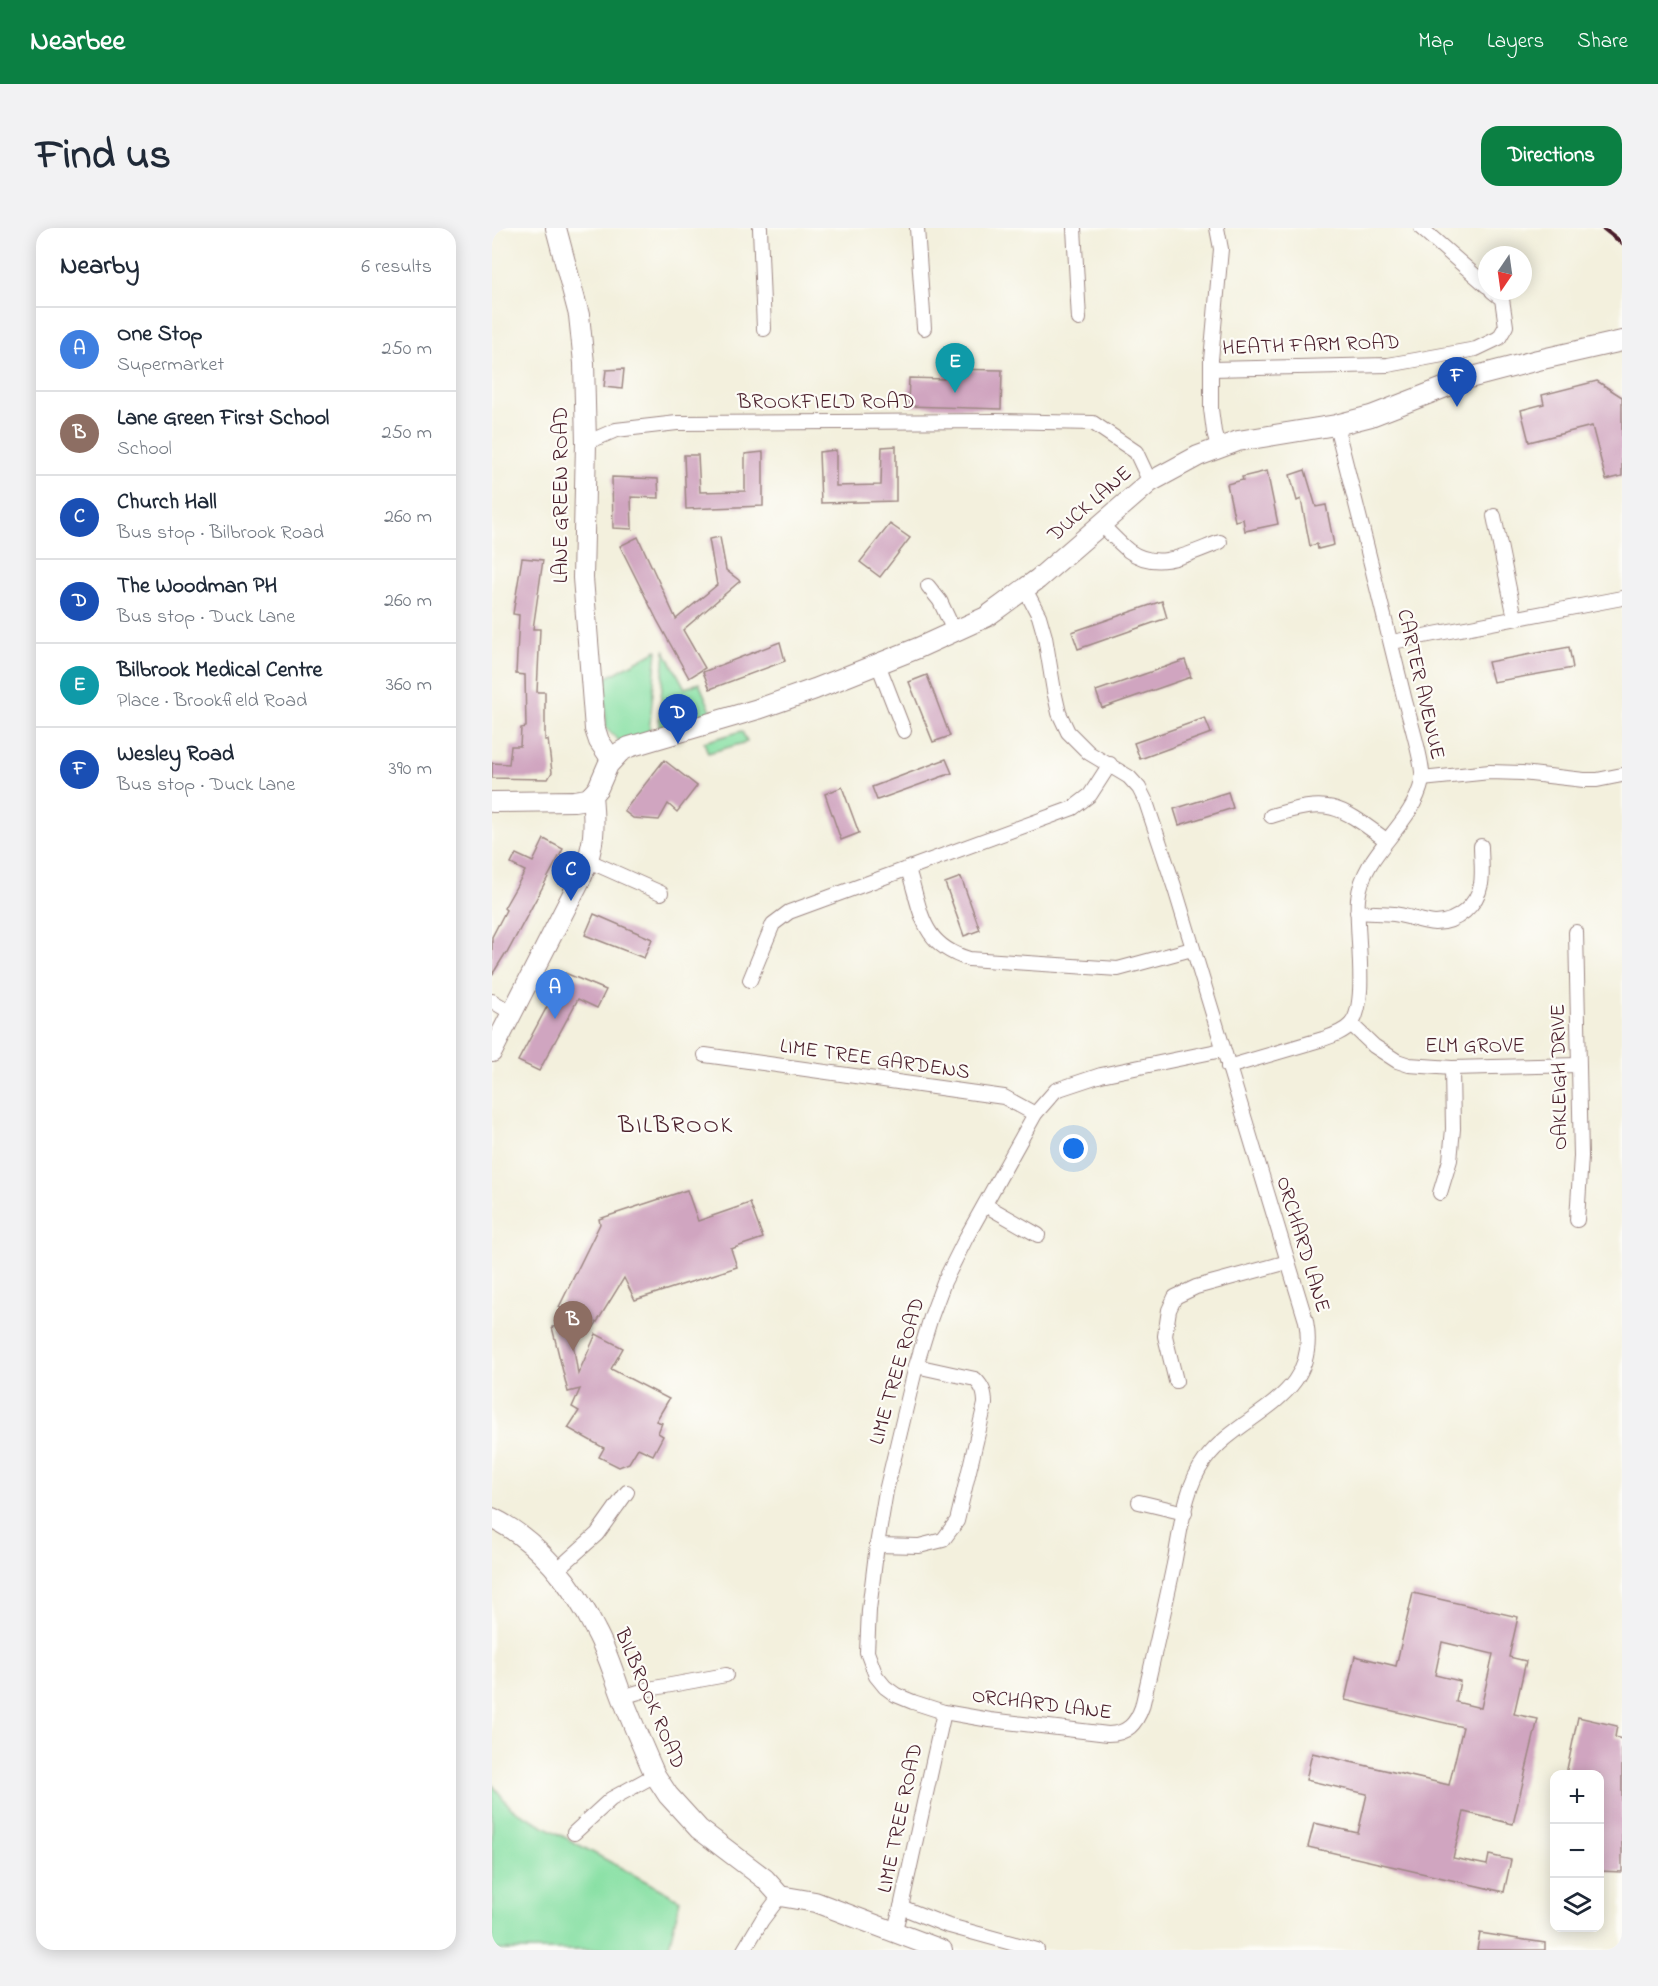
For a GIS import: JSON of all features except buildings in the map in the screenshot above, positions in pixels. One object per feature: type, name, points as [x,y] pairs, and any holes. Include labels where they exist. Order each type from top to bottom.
[{"type":"street","name":"LANE GREEN ROAD","points":[[556,228],[579,315],[584,363],[586,442],[583,578],[595,729],[599,741],[612,760]]},
{"type":"street","points":[[760,228],[764,329]]},
{"type":"street","points":[[917,228],[924,328]]},
{"type":"street","points":[[1074,228],[1079,319]]},
{"type":"street","points":[[1217,228],[1221,249],[1211,369],[1214,432],[1216,439],[1223,446]]},
{"type":"street","points":[[1421,228],[1478,278]]},
{"type":"street","name":"HEATH FARM ROAD","points":[[1211,369],[1388,365],[1476,349],[1499,338],[1506,326],[1502,300]]},
{"type":"street","name":"DUCK LANE","points":[[612,760],[629,747],[758,709],[955,633],[986,617],[1025,589],[1150,482],[1198,456],[1223,446],[1260,436],[1336,425],[1389,410],[1469,378],[1622,341]]},
{"type":"street","name":"BROOKFIELD ROAD","points":[[586,442],[616,430],[677,423],[1093,423],[1136,452],[1150,482]]},
{"type":"street","name":"CARTER AVENUE","points":[[1336,425],[1392,642],[1422,779],[1411,811],[1386,840],[1364,874],[1359,891],[1357,912],[1360,999],[1351,1024]]},
{"type":"street","points":[[1494,516],[1515,618]]},
{"type":"street","points":[[1101,524],[1127,550],[1148,560],[1169,561],[1220,542]]},
{"type":"street","points":[[928,586],[940,601],[955,633]]},
{"type":"street","name":"ORCHARD LANE","points":[[944,1712],[990,1720],[1108,1734],[1119,1734],[1129,1728],[1138,1718],[1142,1707],[1185,1513],[1196,1475],[1215,1448],[1281,1398],[1293,1384],[1301,1367],[1308,1340],[1307,1328],[1288,1262],[1146,802],[1139,788],[1129,777],[1089,753],[1068,732],[1059,713],[1039,616],[1025,589]]},
{"type":"street","points":[[1392,642],[1622,598]]},
{"type":"street","points":[[878,664],[904,731]]},
{"type":"street","points":[[492,802],[587,799],[598,788],[612,760]]},
{"type":"street","points":[[750,980],[773,924],[780,917],[1073,808],[1090,795],[1110,764]]},
{"type":"street","points":[[1422,779],[1490,772],[1584,780],[1622,775]]},
{"type":"street","points":[[492,1052],[589,861],[595,830],[592,795]]},
{"type":"street","points":[[1271,816],[1300,807],[1320,805],[1338,808],[1386,840]]},
{"type":"street","points":[[1357,912],[1395,915],[1435,923],[1460,916],[1470,907],[1481,884],[1481,846]]},
{"type":"street","points":[[589,861],[662,893]]},
{"type":"street","points":[[908,869],[929,933],[941,947],[969,960],[1118,969],[1192,949]]},
{"type":"street","name":"OAKLEIGH DRIVE","points":[[1576,932],[1581,1156],[1577,1221]]},
{"type":"street","points":[[492,1001],[512,1013]]},
{"type":"street","points":[[1228,1067],[1323,1039],[1351,1024]]},
{"type":"street","name":"ELM GROVE","points":[[1351,1024],[1374,1046],[1397,1061],[1424,1068],[1578,1065]]},
{"type":"street","name":"LIME TREE ROAD","points":[[894,1933],[902,1907],[944,1712],[896,1695],[876,1676],[867,1652],[870,1610],[886,1491],[922,1343],[944,1282],[1035,1114],[1056,1090],[1101,1075],[1222,1050]]},
{"type":"street","name":"LIME TREE GARDENS","points":[[705,1055],[1004,1096],[1035,1114]]},
{"type":"street","points":[[1440,1193],[1450,1160],[1453,1129],[1452,1068]]},
{"type":"street","points":[[985,1205],[1038,1235]]},
{"type":"street","points":[[1176,1381],[1165,1336],[1169,1310],[1175,1297],[1196,1287],[1288,1262]]},
{"type":"street","points":[[877,1545],[919,1546],[943,1540],[957,1521],[985,1404],[982,1385],[975,1378],[916,1366]]},
{"type":"street","points":[[557,1570],[597,1534],[627,1492]]},
{"type":"street","points":[[1139,1502],[1185,1513]]},
{"type":"street","name":"BILBROOK ROAD","points":[[492,1518],[501,1522],[534,1548],[557,1570],[585,1611],[597,1632],[655,1775],[668,1795],[699,1829],[765,1879],[780,1896]]},
{"type":"street","points":[[622,1697],[649,1689],[726,1676]]},
{"type":"street","points":[[574,1833],[611,1799],[655,1775]]},
{"type":"street","points":[[744,1950],[780,1896],[816,1902],[942,1950]]},
{"type":"street","points":[[902,1907],[946,1924],[1037,1950]]},
{"type":"green space","points":[[657,650],[649,734],[621,743],[606,728],[604,679]]},
{"type":"green space","points":[[665,651],[685,688],[699,683],[713,715],[658,735]]},
{"type":"green space","points":[[742,731],[747,742],[708,753],[704,742]]},
{"type":"green space","points":[[492,1784],[511,1808],[680,1900],[668,1950],[492,1950]]},
{"type":"railway","points":[[1603,228],[1622,243]]},
{"type":"place","name":"Bilbrook Medical Centre","points":[[955,393]]},
{"type":"place","name":"Wesley Road","points":[[1457,407]]},
{"type":"place","name":"The Woodman PH","points":[[678,744]]},
{"type":"place","name":"Church Hall","points":[[571,901]]},
{"type":"place","name":"One Stop","points":[[555,1019]]},
{"type":"place","name":"Lane Green First School","points":[[573,1351]]},
{"type":"district","name":"BILBROOK","points":[[676,1124]]}]
